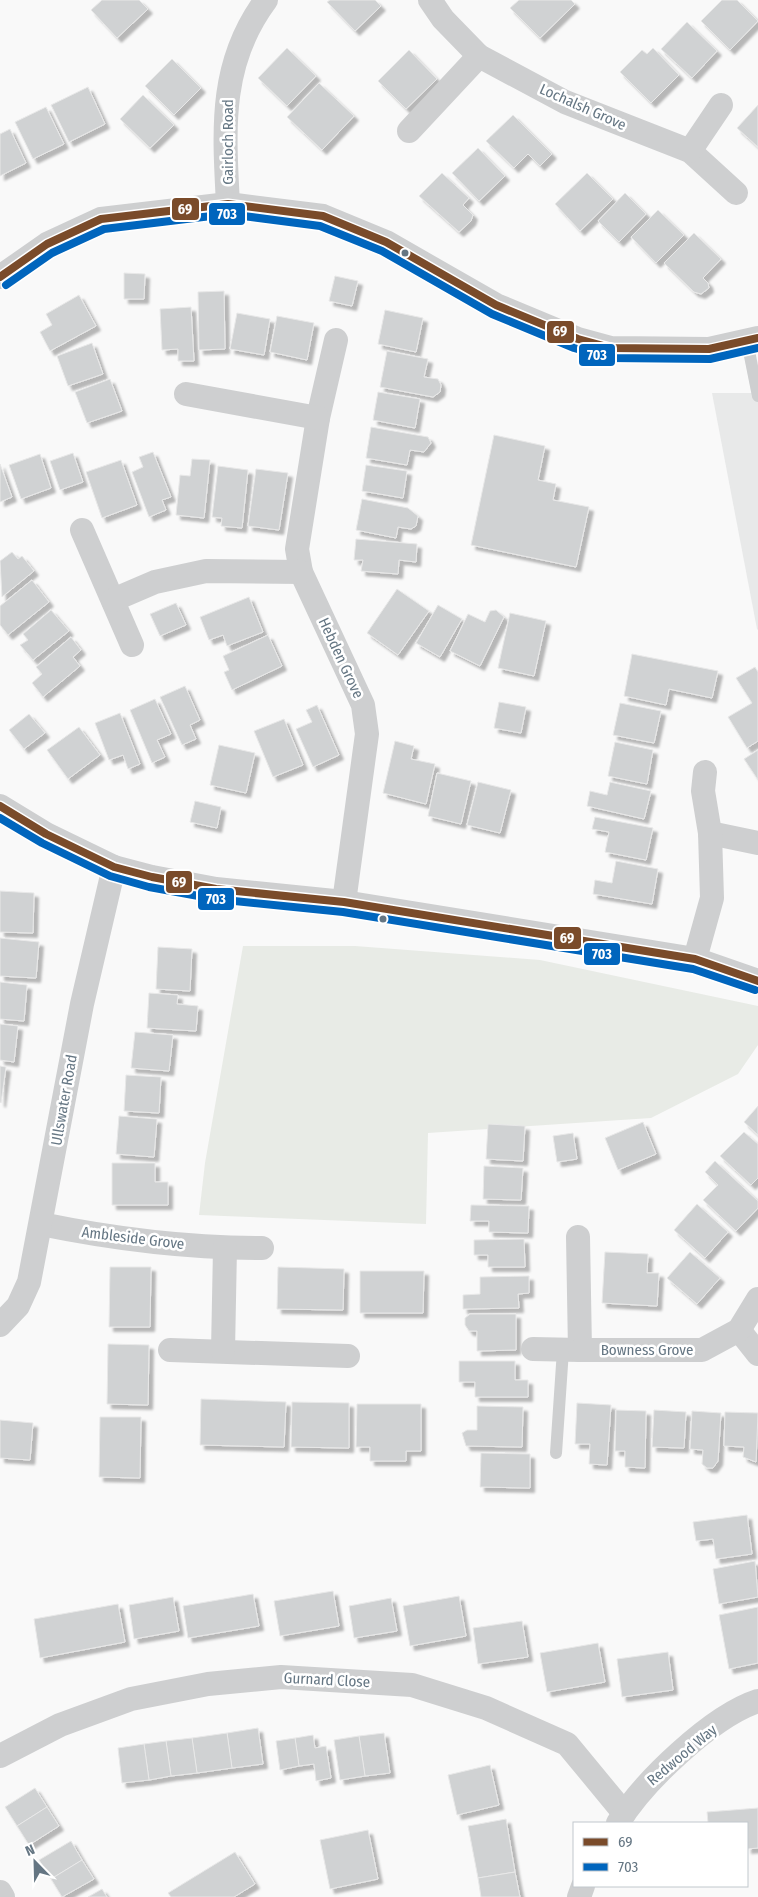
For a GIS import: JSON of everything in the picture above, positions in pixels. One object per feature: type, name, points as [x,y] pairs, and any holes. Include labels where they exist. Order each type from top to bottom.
[{"type":"street","name":"Gairloch Road","points":[[228,204],[225,108],[233,63],[251,20],[266,0]]},
{"type":"street","name":"Lochalsh Grove","points":[[430,0],[443,19],[480,56],[565,102],[690,152],[736,193]]},
{"type":"street","points":[[409,132],[480,56]]},
{"type":"street","points":[[690,152],[721,105]]},
{"type":"street","points":[[0,277],[47,244],[101,219],[228,204],[323,216],[386,242],[496,305],[594,344],[611,348],[709,349],[752,340]]},
{"type":"street","name":"Hebden Grove","points":[[336,340],[318,418],[297,549],[301,572],[363,705],[367,734],[344,902]]},
{"type":"street","points":[[186,394],[318,418]]},
{"type":"street","points":[[82,530],[132,645]]},
{"type":"street","points":[[113,600],[155,582],[206,571],[301,572]]},
{"type":"street","points":[[695,959],[712,898],[710,833],[702,791],[705,772]]},
{"type":"street","points":[[0,806],[46,834],[114,867],[152,877],[216,889],[344,902],[695,959],[758,980]]},
{"type":"street","points":[[710,833],[758,843]]},
{"type":"street","name":"Ullswater Road","points":[[0,1325],[18,1306],[29,1282],[82,1004],[114,867]]},
{"type":"street","name":"Ambleside Grove","points":[[41,1224],[107,1237],[225,1248],[262,1248]]},
{"type":"street","name":"Bowness Grove","points":[[571,1350],[578,1237]]},
{"type":"street","points":[[223,1351],[225,1248]]},
{"type":"street","points":[[758,1299],[739,1330],[758,1354]]},
{"type":"street","name":"Bowness Grove","points":[[533,1349],[702,1350],[739,1330]]},
{"type":"street","points":[[170,1350],[348,1356]]},
{"type":"street","name":"Gurnard Close","points":[[0,1756],[60,1725],[131,1699],[208,1684],[282,1677],[412,1685],[486,1708],[567,1744],[621,1818]]},
{"type":"street","name":"Redwood Way","points":[[621,1818],[646,1784],[672,1759],[708,1731],[748,1704],[758,1701]]},
{"type":"street","points":[[0,1892],[3,1897]]},
{"type":"lane","points":[[752,340],[758,396]]},
{"type":"lane","points":[[556,1453],[571,1350]]},
{"type":"shaded area","points":[[712,393],[758,393],[758,630],[757,629]]},
{"type":"shaded area","points":[[243,946],[355,946],[540,960],[758,1006],[758,1045],[738,1074],[651,1118],[428,1133],[426,1224],[199,1215],[205,1163]]},
{"type":"building","points":[[102,0],[139,0],[148,9],[117,38],[91,10]]},
{"type":"building","points":[[330,0],[375,0],[381,6],[355,31],[327,2]]},
{"type":"building","points":[[519,0],[571,0],[575,4],[540,38],[510,8]]},
{"type":"building","points":[[722,0],[737,0],[758,21],[730,50],[701,21]]},
{"type":"building","points":[[687,22],[717,51],[692,78],[661,49]]},
{"type":"building","points":[[287,48],[316,76],[287,106],[258,78]]},
{"type":"building","points":[[653,48],[679,75],[651,103],[620,72],[642,50],[647,54]]},
{"type":"building","points":[[409,50],[437,79],[406,109],[378,81]]},
{"type":"building","points":[[172,59],[201,88],[174,115],[145,86]]},
{"type":"building","points":[[319,83],[354,116],[322,150],[287,117]]},
{"type":"building","points":[[88,87],[105,124],[69,142],[51,105]]},
{"type":"building","points":[[143,95],[174,125],[150,148],[120,119]]},
{"type":"building","points":[[758,105],[758,147],[737,128]]},
{"type":"building","points":[[46,107],[64,144],[33,159],[15,122]]},
{"type":"building","points":[[513,115],[552,154],[540,166],[528,154],[514,168],[486,141]]},
{"type":"building","points":[[10,129],[26,163],[0,176],[0,134]]},
{"type":"building","points":[[478,148],[505,176],[479,201],[452,173]]},
{"type":"building","points":[[442,173],[469,198],[463,205],[473,215],[471,221],[459,232],[419,196]]},
{"type":"building","points":[[587,173],[613,199],[580,231],[555,204]]},
{"type":"building","points":[[625,193],[646,214],[619,242],[598,221]]},
{"type":"building","points":[[658,210],[684,235],[656,263],[631,237]]},
{"type":"building","points":[[694,233],[721,259],[703,278],[708,283],[709,288],[701,294],[694,292],[664,263]]},
{"type":"building","points":[[124,273],[145,274],[144,299],[124,299]]},
{"type":"building","points":[[335,276],[358,281],[352,306],[329,301]]},
{"type":"building","points":[[224,291],[225,349],[199,350],[198,292]]},
{"type":"building","points":[[79,295],[96,326],[50,351],[40,332],[52,325],[46,314]]},
{"type":"building","points":[[191,307],[194,361],[178,361],[178,349],[162,350],[160,309]]},
{"type":"building","points":[[385,310],[423,318],[416,352],[378,344]]},
{"type":"building","points":[[237,313],[270,319],[264,355],[230,349]]},
{"type":"building","points":[[277,316],[314,323],[307,360],[270,352]]},
{"type":"building","points":[[92,343],[103,374],[68,386],[57,356]]},
{"type":"building","points":[[387,351],[428,359],[424,377],[438,379],[441,385],[440,392],[433,397],[380,387]]},
{"type":"building","points":[[110,379],[122,411],[87,423],[75,392]]},
{"type":"building","points":[[378,392],[420,399],[415,428],[373,420]]},
{"type":"building","points":[[371,427],[428,437],[431,443],[424,452],[410,450],[407,465],[366,458]]},
{"type":"building","points":[[494,435],[545,446],[538,480],[556,484],[553,500],[589,507],[576,567],[471,545]]},
{"type":"building","points":[[153,452],[171,497],[162,500],[166,510],[149,517],[132,472],[143,467],[139,457]]},
{"type":"building","points":[[73,453],[83,482],[60,490],[50,461]]},
{"type":"building","points":[[40,454],[51,488],[21,499],[9,465]]},
{"type":"building","points":[[192,459],[210,460],[204,518],[176,515],[180,475],[190,476]]},
{"type":"building","points":[[121,460],[137,505],[102,518],[86,472]]},
{"type":"building","points":[[0,464],[12,497],[0,502]]},
{"type":"building","points":[[366,465],[407,471],[403,498],[362,491]]},
{"type":"building","points":[[218,466],[248,470],[242,528],[221,526],[222,518],[212,517]]},
{"type":"building","points":[[256,469],[288,473],[279,530],[248,526]]},
{"type":"building","points":[[362,499],[408,508],[418,516],[416,526],[411,529],[398,527],[396,538],[356,530]]},
{"type":"building","points":[[356,539],[417,544],[416,562],[399,560],[398,574],[361,571],[363,560],[354,560]]},
{"type":"building","points":[[12,552],[18,559],[22,556],[34,571],[2,597],[0,561]]},
{"type":"building","points":[[32,580],[49,602],[8,635],[0,625],[0,606]]},
{"type":"building","points":[[397,589],[429,611],[398,655],[367,633]]},
{"type":"building","points":[[249,597],[263,632],[227,646],[223,635],[209,640],[200,617]]},
{"type":"building","points":[[176,603],[186,625],[160,636],[150,614]]},
{"type":"building","points":[[438,605],[462,619],[440,657],[416,643]]},
{"type":"building","points":[[51,610],[69,631],[33,660],[20,645],[28,640],[23,634]]},
{"type":"building","points":[[496,610],[504,617],[480,666],[450,651],[468,614],[485,622],[490,611]]},
{"type":"building","points":[[510,613],[546,621],[534,676],[498,668]]},
{"type":"building","points":[[268,635],[282,666],[232,690],[224,672],[229,670],[223,656]]},
{"type":"building","points":[[71,637],[81,650],[73,657],[80,666],[43,697],[32,683],[42,674],[36,667]]},
{"type":"building","points":[[632,654],[718,671],[712,698],[669,689],[666,705],[624,696]]},
{"type":"building","points":[[755,667],[758,672],[758,741],[747,748],[728,717],[752,703],[736,678]]},
{"type":"building","points":[[185,686],[200,720],[190,725],[196,739],[182,745],[160,697]]},
{"type":"building","points":[[155,699],[171,734],[157,740],[165,757],[152,763],[130,710]]},
{"type":"building","points":[[499,702],[526,707],[521,733],[494,728]]},
{"type":"building","points":[[620,703],[661,711],[654,743],[613,735]]},
{"type":"building","points":[[317,705],[339,755],[313,767],[296,729],[312,722],[306,710]]},
{"type":"building","points":[[120,713],[140,764],[128,769],[123,755],[109,760],[95,723]]},
{"type":"building","points":[[29,714],[45,733],[24,749],[9,730]]},
{"type":"building","points":[[284,719],[303,765],[273,777],[254,731]]},
{"type":"building","points":[[79,727],[100,755],[68,779],[47,750]]},
{"type":"building","points":[[395,741],[414,746],[411,759],[435,764],[426,804],[383,793]]},
{"type":"building","points":[[615,742],[653,750],[647,784],[608,776]]},
{"type":"building","points":[[219,745],[255,753],[246,793],[210,785]]},
{"type":"building","points":[[758,750],[758,780],[744,759]]},
{"type":"building","points":[[437,773],[471,781],[461,824],[428,816]]},
{"type":"building","points":[[478,782],[511,790],[500,833],[467,825]]},
{"type":"building","points":[[610,782],[651,791],[644,819],[587,806],[590,791],[607,795]]},
{"type":"building","points":[[195,801],[221,807],[217,828],[190,822]]},
{"type":"building","points":[[595,817],[653,828],[646,860],[605,852],[609,832],[592,829]]},
{"type":"building","points":[[616,861],[658,869],[652,904],[593,894],[595,880],[612,883]]},
{"type":"building","points":[[0,891],[34,893],[33,933],[0,932]]},
{"type":"building","points":[[0,938],[39,942],[36,978],[0,976]]},
{"type":"building","points":[[158,947],[192,949],[190,991],[156,989]]},
{"type":"building","points":[[0,982],[27,985],[24,1021],[0,1019]]},
{"type":"building","points":[[149,993],[178,995],[177,1004],[198,1006],[196,1031],[147,1028]]},
{"type":"building","points":[[0,1024],[18,1026],[14,1062],[0,1060]]},
{"type":"building","points":[[135,1032],[173,1035],[169,1071],[131,1068]]},
{"type":"building","points":[[0,1066],[6,1067],[1,1103],[0,1102]]},
{"type":"building","points":[[126,1075],[161,1077],[159,1113],[124,1111]]},
{"type":"building","points":[[758,1106],[758,1135],[744,1122]]},
{"type":"building","points":[[119,1116],[157,1119],[154,1157],[116,1154]]},
{"type":"building","points":[[643,1122],[656,1154],[618,1170],[605,1138]]},
{"type":"building","points":[[488,1124],[525,1126],[523,1161],[486,1159]]},
{"type":"building","points":[[744,1132],[758,1144],[758,1178],[751,1185],[720,1156]]},
{"type":"building","points":[[573,1133],[577,1159],[557,1162],[553,1136]]},
{"type":"building","points":[[715,1161],[758,1201],[758,1208],[736,1231],[703,1200],[718,1185],[705,1172]]},
{"type":"building","points":[[112,1163],[155,1163],[155,1182],[168,1182],[168,1205],[112,1205]]},
{"type":"building","points":[[484,1166],[523,1168],[521,1200],[483,1199]]},
{"type":"building","points":[[697,1204],[728,1232],[705,1258],[674,1230]]},
{"type":"building","points":[[471,1205],[529,1206],[528,1233],[489,1232],[489,1221],[470,1221]]},
{"type":"building","points":[[524,1239],[525,1267],[488,1267],[488,1255],[474,1255],[474,1240]]},
{"type":"building","points":[[605,1252],[648,1254],[647,1273],[659,1273],[657,1306],[602,1303]]},
{"type":"building","points":[[690,1252],[720,1278],[697,1304],[667,1278]]},
{"type":"building","points":[[110,1267],[151,1267],[150,1327],[109,1327]]},
{"type":"building","points":[[278,1267],[344,1269],[343,1310],[277,1309]]},
{"type":"building","points":[[360,1271],[424,1271],[423,1313],[360,1313]]},
{"type":"building","points":[[529,1276],[529,1293],[518,1294],[519,1308],[463,1309],[463,1295],[480,1294],[480,1277]]},
{"type":"building","points":[[470,1314],[516,1314],[516,1350],[477,1351],[477,1331],[469,1331],[465,1325],[465,1318]]},
{"type":"building","points":[[108,1344],[149,1345],[148,1405],[107,1404]]},
{"type":"building","points":[[459,1361],[515,1361],[515,1380],[528,1380],[528,1397],[475,1397],[475,1382],[459,1382]]},
{"type":"building","points":[[201,1399],[286,1402],[284,1447],[200,1445]]},
{"type":"building","points":[[292,1402],[349,1403],[349,1448],[291,1447]]},
{"type":"building","points":[[577,1403],[611,1405],[607,1465],[589,1464],[590,1444],[575,1444]]},
{"type":"building","points":[[357,1404],[421,1404],[421,1451],[406,1451],[406,1461],[370,1461],[370,1447],[356,1447]]},
{"type":"building","points":[[477,1406],[523,1407],[522,1447],[466,1446],[462,1433],[467,1430],[477,1430]]},
{"type":"building","points":[[616,1410],[646,1411],[645,1468],[625,1467],[625,1451],[615,1451]]},
{"type":"building","points":[[654,1410],[686,1412],[684,1448],[652,1447]]},
{"type":"building","points":[[692,1411],[721,1413],[718,1461],[713,1468],[707,1468],[702,1464],[703,1450],[690,1449]]},
{"type":"building","points":[[725,1412],[758,1413],[756,1462],[743,1457],[744,1447],[724,1446]]},
{"type":"building","points":[[100,1417],[141,1417],[140,1478],[99,1477]]},
{"type":"building","points":[[0,1420],[33,1423],[30,1460],[0,1458]]},
{"type":"building","points":[[481,1453],[530,1454],[530,1488],[480,1487]]},
{"type":"building","points":[[747,1515],[752,1554],[716,1559],[713,1539],[696,1541],[693,1522]]},
{"type":"building","points":[[755,1561],[758,1597],[719,1604],[713,1569]]},
{"type":"building","points":[[333,1591],[339,1626],[280,1636],[274,1601]]},
{"type":"building","points":[[253,1594],[259,1626],[188,1638],[183,1606]]},
{"type":"building","points":[[459,1596],[466,1636],[410,1646],[403,1606]]},
{"type":"building","points":[[173,1597],[179,1631],[134,1639],[129,1605]]},
{"type":"building","points":[[391,1598],[397,1631],[354,1638],[349,1606]]},
{"type":"building","points":[[118,1604],[125,1642],[40,1658],[34,1619]]},
{"type":"building","points":[[758,1607],[758,1663],[729,1669],[719,1615]]},
{"type":"building","points":[[522,1621],[528,1657],[478,1664],[473,1628]]},
{"type":"building","points":[[598,1643],[605,1682],[547,1692],[540,1653]]},
{"type":"building","points":[[668,1652],[673,1690],[622,1697],[617,1659]]},
{"type":"building","points":[[258,1728],[263,1764],[232,1768],[227,1733]]},
{"type":"building","points":[[227,1733],[232,1768],[197,1773],[192,1738]]},
{"type":"building","points":[[384,1733],[390,1773],[365,1776],[359,1736]]},
{"type":"building","points":[[313,1735],[315,1748],[326,1746],[331,1778],[316,1781],[314,1764],[299,1766],[295,1738]]},
{"type":"building","points":[[359,1736],[365,1776],[340,1780],[334,1740]]},
{"type":"building","points":[[192,1738],[197,1773],[171,1776],[166,1741]]},
{"type":"building","points":[[295,1738],[299,1766],[280,1770],[276,1741]]},
{"type":"building","points":[[166,1741],[171,1776],[149,1780],[144,1744]]},
{"type":"building","points":[[144,1744],[149,1780],[122,1783],[118,1748]]},
{"type":"building","points":[[490,1765],[499,1805],[457,1815],[448,1775]]},
{"type":"building","points":[[35,1788],[47,1807],[17,1826],[5,1807]]},
{"type":"building","points":[[47,1807],[59,1826],[29,1845],[17,1826]]},
{"type":"building","points":[[758,1808],[758,1848],[748,1849],[748,1822],[708,1822],[707,1812]]},
{"type":"building","points":[[506,1819],[515,1872],[478,1878],[468,1826]]},
{"type":"building","points":[[368,1830],[378,1879],[330,1889],[320,1840]]},
{"type":"building","points":[[71,1841],[82,1860],[51,1879],[39,1860]]},
{"type":"building","points":[[235,1852],[255,1884],[234,1897],[171,1897],[168,1893]]},
{"type":"building","points":[[82,1860],[94,1879],[62,1897],[51,1879]]},
{"type":"building","points":[[515,1872],[520,1897],[481,1897],[478,1878]]},
{"type":"building","points":[[102,1889],[107,1897],[88,1897]]},
{"type":"transit line","name":"69","points":[[0,277],[47,244],[101,219],[228,204],[323,216],[386,242],[496,305],[578,339],[611,348],[709,349],[758,338]]},
{"type":"transit line","name":"703","points":[[6,285],[52,253],[104,229],[228,214],[320,226],[382,251],[492,314],[574,348],[608,358],[710,359],[758,348]]},
{"type":"transit line","name":"69","points":[[0,806],[46,834],[114,867],[152,877],[216,889],[344,902],[695,959],[758,981]]},
{"type":"transit line","name":"703","points":[[0,818],[42,843],[110,876],[149,887],[215,899],[343,912],[693,969],[755,990]]}]
